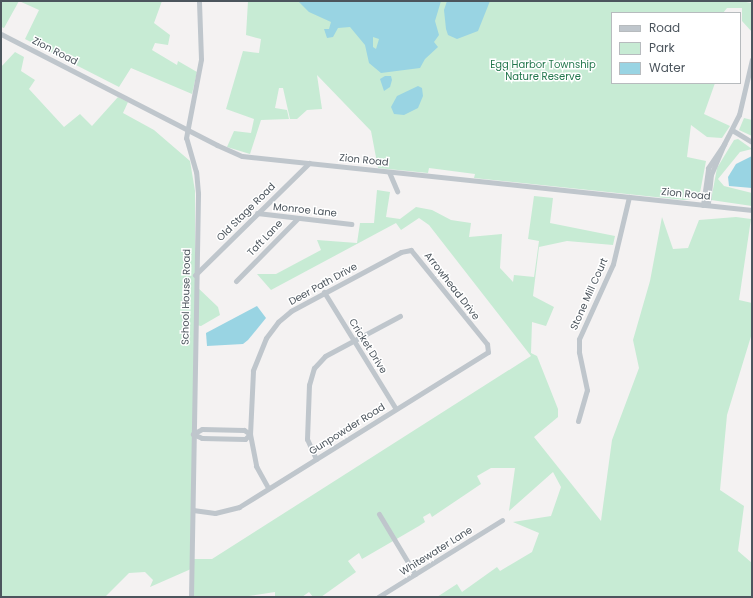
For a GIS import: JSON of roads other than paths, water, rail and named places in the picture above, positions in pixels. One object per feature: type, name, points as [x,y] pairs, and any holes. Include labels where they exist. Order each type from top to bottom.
[{"type":"street","name":"School House Road","points":[[191,597],[197,184],[186,142],[201,59],[199,1]]},
{"type":"street","name":"Zion Road","points":[[1,34],[187,130],[238,154],[389,172],[752,210]]},
{"type":"street","points":[[705,205],[711,174],[724,148],[724,144],[740,115],[752,59]]},
{"type":"street","points":[[732,130],[752,142]]},
{"type":"street","name":"Old Stage Road","points":[[196,275],[309,163]]},
{"type":"street","points":[[389,172],[397,191]]},
{"type":"street","name":"Stone Mill Court","points":[[578,421],[587,390],[579,352],[579,339],[613,264],[629,197]]},
{"type":"street","name":"Monroe Lane","points":[[257,213],[297,219],[351,224]]},
{"type":"street","name":"Taft Lane","points":[[236,281],[297,219]]},
{"type":"street","name":"Deer Path Drive","points":[[268,488],[256,466],[250,434],[252,380],[261,347],[283,317],[324,292],[407,250]]},
{"type":"street","name":"Arrowhead Drive","points":[[407,250],[411,250],[418,256],[481,336]]},
{"type":"street","name":"Cricket Drive","points":[[324,292],[396,409]]},
{"type":"street","points":[[316,459],[308,439],[311,374],[320,360],[400,316]]},
{"type":"street","name":"Gunpowder Road","points":[[193,510],[215,513],[232,510],[485,355],[489,348],[481,336]]},
{"type":"street","points":[[202,429],[244,430],[250,434],[245,439],[202,438],[193,434],[202,429]]},
{"type":"street","points":[[380,514],[415,574]]},
{"type":"street","name":"Whitewater Lane","points":[[378,597],[502,520]]},
{"type":"water","points":[[298,1],[441,1],[435,21],[439,35],[434,42],[438,47],[425,59],[420,68],[381,73],[369,63],[365,45],[350,27],[338,28],[333,37],[327,38],[324,29],[329,29],[331,22],[309,12]],"holes":[[[373,37],[379,39],[376,49],[373,47]]]},
{"type":"water","points":[[447,1],[490,1],[478,31],[457,39],[448,35],[444,10]]},
{"type":"water","points":[[385,76],[391,76],[392,80],[390,87],[384,91],[380,79]]},
{"type":"water","points":[[418,86],[422,88],[423,96],[418,108],[404,115],[394,114],[391,107],[397,96]]},
{"type":"water","points":[[752,156],[752,188],[729,186],[728,177],[736,164]]},
{"type":"water","points":[[257,306],[266,318],[243,344],[207,346],[206,333]]},
{"type":"park label","name":"Egg Harbor Township Nature Reserve","points":[[543,70]]}]
